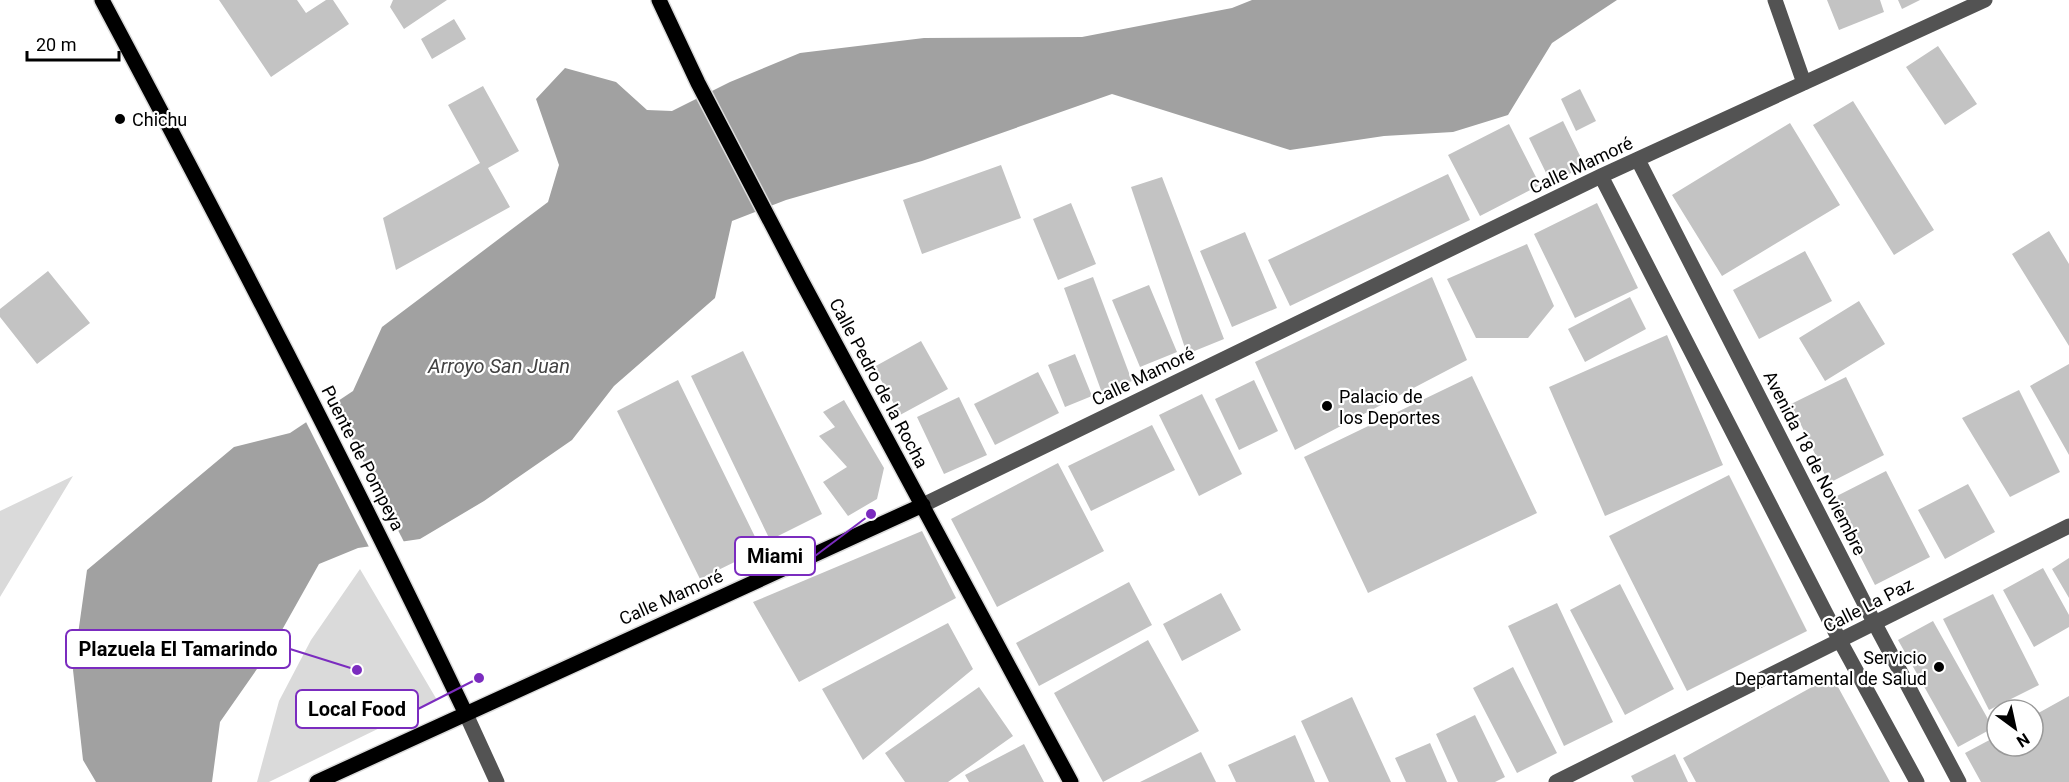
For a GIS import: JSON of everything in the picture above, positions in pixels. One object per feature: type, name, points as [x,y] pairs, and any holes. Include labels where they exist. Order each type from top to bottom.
[{"type":"main road","name":"Puente de Pompeya","points":[[102,0],[399,572],[465,712]]},
{"type":"main road","name":"Calle Pedro de la Rocha","points":[[659,0],[698,83],[801,280],[1071,782]]},
{"type":"main road","name":"Calle Mamoré","points":[[317,782],[465,712],[923,504]]},
{"type":"street","points":[[1775,0],[1804,83]]},
{"type":"street","name":"Calle Mamoré","points":[[923,504],[1601,176],[1984,0]]},
{"type":"street","name":"Avenida 18 de Noviembre","points":[[1638,160],[1875,624],[1959,782]]},
{"type":"street","points":[[1601,176],[1840,641],[1917,782]]},
{"type":"street","name":"Calle La Paz","points":[[1556,782],[2069,526]]},
{"type":"street","points":[[465,712],[497,782]]},
{"type":"shaded area","points":[[73,476],[0,597],[0,511]]},
{"type":"shaded area","points":[[360,569],[437,700],[269,782],[257,782],[279,701],[311,640]]},
{"type":"water","name":"Arroyo San Juan","points":[[1252,0],[1617,0],[1552,43],[1508,115],[1453,132],[1384,136],[1290,150],[1112,94],[922,161],[786,200],[732,221],[715,298],[614,386],[572,440],[484,501],[420,539],[358,548],[319,564],[273,646],[220,722],[212,782],[96,782],[83,760],[73,670],[87,570],[234,447],[290,433],[353,391],[382,327],[548,202],[559,165],[536,99],[565,68],[616,82],[647,110],[672,111],[730,82],[800,53],[924,38],[1082,37],[1232,8]]},
{"type":"pier","points":[[333,401],[405,544],[370,549],[305,420]]},
{"type":"building","points":[[219,0],[297,0],[306,13],[326,0],[333,0],[349,24],[271,77]]},
{"type":"building","points":[[393,0],[447,0],[404,29],[390,7]]},
{"type":"building","points":[[1827,0],[1880,0],[1884,12],[1839,30]]},
{"type":"building","points":[[1898,0],[1920,0],[1902,9]]},
{"type":"building","points":[[454,19],[466,39],[432,59],[421,39]]},
{"type":"building","points":[[1938,46],[1977,104],[1945,125],[1906,67]]},
{"type":"building","points":[[483,86],[519,151],[488,168],[510,207],[396,270],[383,218],[480,163],[448,105]]},
{"type":"building","points":[[1580,89],[1596,121],[1576,131],[1561,99]]},
{"type":"building","points":[[1853,101],[1934,230],[1894,255],[1813,125]]},
{"type":"building","points":[[1563,121],[1585,166],[1551,183],[1529,138]]},
{"type":"building","points":[[1790,123],[1840,205],[1722,276],[1672,195]]},
{"type":"building","points":[[1509,124],[1540,185],[1480,216],[1448,155]]},
{"type":"building","points":[[1001,165],[1021,218],[922,254],[903,200]]},
{"type":"building","points":[[1448,174],[1470,220],[1290,306],[1268,260]]},
{"type":"building","points":[[1162,177],[1224,339],[1187,354],[1131,187]]},
{"type":"building","points":[[1071,203],[1096,264],[1058,280],[1033,219]]},
{"type":"building","points":[[1597,203],[1638,288],[1575,318],[1534,234]]},
{"type":"building","points":[[2049,231],[2069,264],[2069,346],[2012,254]]},
{"type":"building","points":[[1245,232],[1277,308],[1232,327],[1200,251]]},
{"type":"building","points":[[1527,244],[1554,306],[1528,338],[1476,338],[1447,279]]},
{"type":"building","points":[[1805,251],[1832,301],[1759,339],[1733,290]]},
{"type":"building","points":[[48,271],[90,323],[37,364],[0,317],[0,309]]},
{"type":"building","points":[[1093,277],[1132,381],[1102,393],[1064,288]]},
{"type":"building","name":"Palacio de los Deportes","points":[[1432,277],[1467,360],[1295,450],[1255,362]]},
{"type":"building","points":[[1149,285],[1177,352],[1140,367],[1112,300]]},
{"type":"building","points":[[1630,297],[1646,329],[1585,362],[1568,329]]},
{"type":"building","points":[[1859,301],[1885,344],[1825,381],[1799,338]]},
{"type":"building","points":[[1667,335],[1723,465],[1605,516],[1549,387]]},
{"type":"building","points":[[921,341],[948,389],[900,415],[874,367]]},
{"type":"building","points":[[743,351],[822,514],[770,540],[691,376]]},
{"type":"building","points":[[1075,354],[1092,396],[1065,407],[1048,365]]},
{"type":"building","points":[[2069,364],[2069,455],[2030,386]]},
{"type":"building","points":[[1038,372],[1059,413],[995,445],[974,404]]},
{"type":"building","points":[[1472,376],[1537,513],[1368,593],[1304,457]]},
{"type":"building","points":[[1846,377],[1884,455],[1829,483],[1791,404]]},
{"type":"building","points":[[678,380],[761,549],[700,579],[617,411]]},
{"type":"building","points":[[1254,380],[1278,431],[1239,450],[1215,399]]},
{"type":"building","points":[[2019,390],[2060,472],[2010,497],[1962,418]]},
{"type":"building","points":[[1202,394],[1242,474],[1199,496],[1159,415]]},
{"type":"building","points":[[959,397],[987,455],[944,474],[917,417]]},
{"type":"building","points":[[844,400],[884,468],[877,499],[848,516],[823,482],[847,467],[819,436],[835,427],[823,412]]},
{"type":"building","points":[[1152,425],[1175,470],[1091,511],[1068,466]]},
{"type":"building","points":[[1058,463],[1104,551],[997,607],[951,519]]},
{"type":"building","points":[[1886,471],[1930,557],[1875,585],[1831,499]]},
{"type":"building","points":[[1729,475],[1807,631],[1687,691],[1609,536]]},
{"type":"building","points":[[1968,484],[1995,532],[1945,559],[1918,510]]},
{"type":"building","points":[[922,531],[956,598],[799,682],[753,602]]},
{"type":"building","points":[[2069,558],[2069,598],[2052,569]]},
{"type":"building","points":[[2043,568],[2069,615],[2069,627],[2034,647],[2003,590]]},
{"type":"building","points":[[1129,582],[1152,625],[1039,686],[1016,643]]},
{"type":"building","points":[[1620,584],[1674,689],[1625,715],[1570,610]]},
{"type":"building","points":[[1221,593],[1241,630],[1182,661],[1163,624]]},
{"type":"building","points":[[1993,594],[2039,685],[2013,698],[1985,698],[1985,702],[1943,619]]},
{"type":"building","points":[[1557,603],[1613,722],[1564,746],[1508,626]]},
{"type":"building","points":[[1933,621],[1985,714],[1985,732],[1958,747],[1898,640]]},
{"type":"building","points":[[948,623],[973,669],[863,760],[822,689]]},
{"type":"building","points":[[1148,640],[1199,731],[1103,782],[1054,693]]},
{"type":"building","points":[[1513,667],[1557,753],[1517,773],[1473,688]]},
{"type":"building","points":[[1832,676],[1890,782],[1696,782],[1683,758]]},
{"type":"building","points":[[979,687],[1013,736],[948,782],[905,782],[885,753]]},
{"type":"building","points":[[2069,696],[2069,782],[1981,782],[1965,753],[1985,742],[1985,758],[2045,758],[2045,709]]},
{"type":"building","points":[[1352,697],[1391,782],[1329,782],[1301,721]]},
{"type":"building","points":[[1475,715],[1505,777],[1495,782],[1458,782],[1436,734]]},
{"type":"building","points":[[1295,735],[1315,782],[1236,782],[1228,765]]},
{"type":"building","points":[[1430,743],[1447,782],[1406,782],[1395,758]]},
{"type":"building","points":[[1024,744],[1044,782],[969,782],[965,775]]},
{"type":"building","points":[[1201,752],[1216,782],[1140,782]]},
{"type":"building","points":[[1675,754],[1688,782],[1634,782],[1631,776]]},
{"type":"place","name":"Chichu","points":[[120,119]]},
{"type":"place","name":"Palacio de los Deportes","points":[[1327,406]]},
{"type":"place","name":"Miami","points":[[871,514]]},
{"type":"place","name":"Servicio Departamental de Salud","points":[[1939,667]]},
{"type":"place","name":"Plazuela El Tamarindo","points":[[357,670]]},
{"type":"place","name":"Local Food","points":[[479,678]]}]
